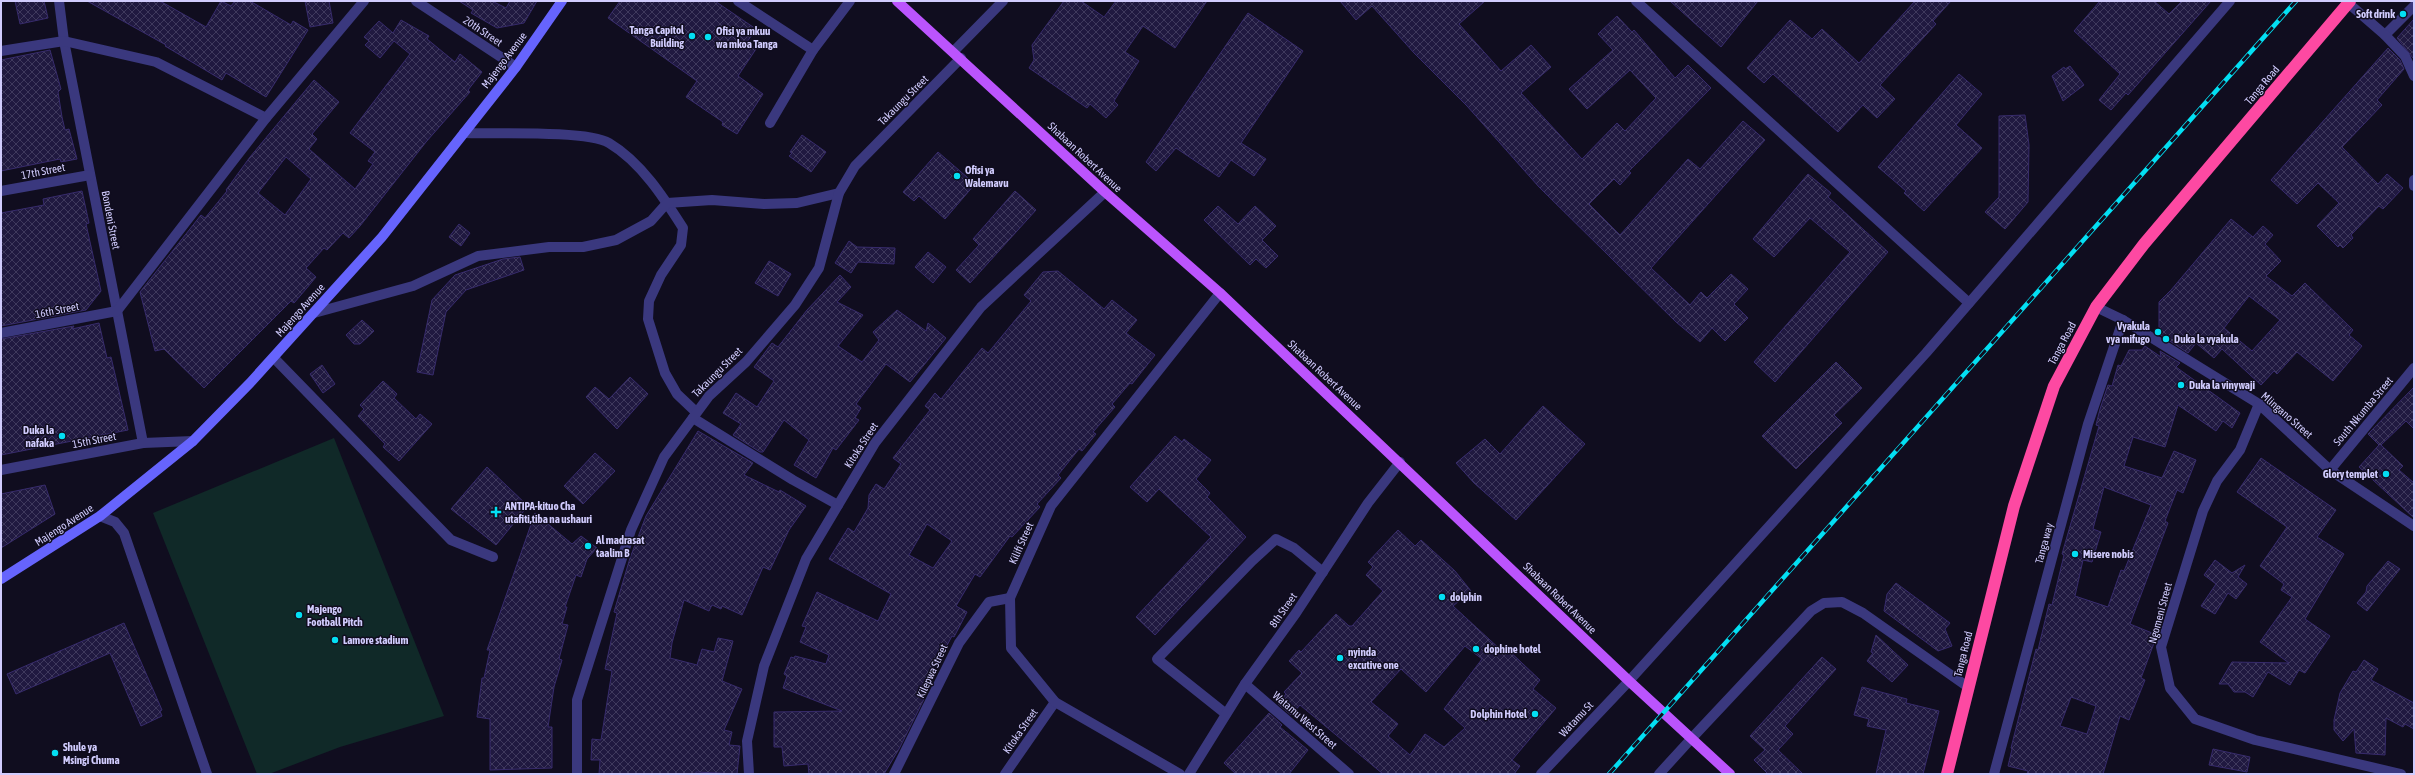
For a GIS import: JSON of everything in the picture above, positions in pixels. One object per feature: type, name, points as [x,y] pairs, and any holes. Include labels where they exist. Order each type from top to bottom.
[{"type":"highway","name":"Tanga Road","points":[[1947,774],[2014,506],[2054,386],[2096,308],[2144,244],[2349,2]]},
{"type":"main road","name":"Shabaan Robert Avenue","points":[[897,1],[958,55],[1104,192],[1220,293],[1400,462],[1629,681],[1730,774]]},
{"type":"street","name":"Bondeni Street","points":[[59,1],[64,41],[143,444]]},
{"type":"street","points":[[117,311],[266,118],[364,1]]},
{"type":"street","name":"20th Street","points":[[416,1],[516,67]]},
{"type":"street","name":"Majengo Avenue","points":[[1,579],[100,516],[193,441],[274,358],[382,237],[516,67],[562,1]]},
{"type":"street","points":[[738,1],[813,50]]},
{"type":"street","points":[[770,123],[813,50],[850,1]]},
{"type":"street","name":"Takaungu Street","points":[[577,774],[577,700],[600,623],[631,530],[664,457],[709,396],[746,362],[795,305],[819,268],[839,193],[855,166],[958,55],[1003,1]]},
{"type":"street","points":[[1636,1],[1969,303]]},
{"type":"street","name":"Watamu St","points":[[1541,774],[1629,681],[1969,303],[2230,1]]},
{"type":"street","points":[[2349,2],[2385,35],[2405,56],[2414,76]]},
{"type":"street","points":[[2385,35],[2414,6]]},
{"type":"street","points":[[1,51],[64,41],[156,62],[266,118]]},
{"type":"street","points":[[464,133],[586,136],[608,143],[647,177],[667,203],[683,228],[681,245],[661,275],[649,301],[648,319],[665,373],[677,394],[694,415],[793,480],[838,505]]},
{"type":"street","name":"17th Street","points":[[1,191],[90,175]]},
{"type":"street","points":[[2414,180],[2414,186]]},
{"type":"street","name":"Kitoka Street","points":[[749,774],[747,741],[764,666],[806,559],[875,443],[981,307],[1104,192]]},
{"type":"street","points":[[314,313],[413,286],[478,256],[549,247],[583,247],[616,240],[651,221],[667,203],[712,200],[764,204],[797,203],[839,193]]},
{"type":"street","name":"Kilifi Street","points":[[1180,774],[1055,702],[1011,648],[1010,598],[1051,506],[1220,293]]},
{"type":"street","name":"Mlingano Street","points":[[2096,308],[2124,320],[2259,404],[2330,470],[2414,526]]},
{"type":"street","name":"16th Street","points":[[1,333],[117,311]]},
{"type":"street","name":"Tanga way","points":[[1994,774],[2088,424],[2124,320]]},
{"type":"street","points":[[274,358],[451,540],[493,557]]},
{"type":"street","name":"South Nkumba Street","points":[[2330,470],[2414,368]]},
{"type":"street","name":"Ngomeni Street","points":[[2259,404],[2240,450],[2217,481],[2203,511],[2161,647],[2170,688],[2195,719],[2255,740],[2400,774]]},
{"type":"street","name":"15th Street","points":[[1,470],[143,444],[193,441]]},
{"type":"street","name":"8th Street","points":[[1189,774],[1245,684],[1323,572],[1368,503],[1400,462]]},
{"type":"street","points":[[100,516],[115,522],[124,533],[207,774]]},
{"type":"street","points":[[1226,714],[1157,659],[1252,561],[1276,539],[1294,548],[1323,572]]},
{"type":"street","name":"Kilepwa Street","points":[[894,774],[959,643],[989,602],[1010,598]]},
{"type":"street","points":[[1659,774],[1811,610],[1824,603],[1842,602],[1863,613],[1968,687]]},
{"type":"street","name":"Watamu West Street","points":[[1245,684],[1349,774]]},
{"type":"street","name":"Kitoka Street","points":[[1005,774],[1055,702]]},
{"type":"green space","name":"Majengo Football Pitch","points":[[334,438],[444,716],[340,747],[269,774],[257,774],[153,513]]},
{"type":"building","points":[[15,1],[44,1],[48,18],[20,24]]},
{"type":"building","points":[[87,1],[160,1],[206,27],[221,1],[231,6],[235,1],[250,1],[291,25],[293,21],[308,30],[266,97],[226,73],[222,80],[165,46],[166,45]]},
{"type":"building","points":[[305,1],[329,1],[333,23],[310,27]]},
{"type":"building","points":[[459,1],[492,1],[506,8],[510,1],[537,1],[524,23],[497,28],[471,13],[473,10]]},
{"type":"building","name":"Tanga Capitol Building","points":[[620,1],[715,1],[756,29],[747,42],[756,49],[738,76],[763,94],[737,134],[722,125],[723,122],[686,97],[697,81],[608,18]]},
{"type":"building","points":[[1064,1],[1081,1],[1104,17],[1116,1],[1207,1],[1175,48],[1143,26],[1125,52],[1139,61],[1114,101],[1118,105],[1106,118],[1090,104],[1087,108],[1029,68],[1034,60],[1032,45]]},
{"type":"building","points":[[1340,1],[1485,1],[1459,24],[1501,71],[1531,45],[1551,67],[1521,93],[1582,159],[1617,123],[1625,131],[1656,98],[1630,70],[1587,109],[1569,89],[1613,50],[1598,34],[1617,16],[1632,32],[1634,30],[1675,78],[1688,65],[1711,88],[1629,171],[1631,173],[1620,185],[1614,179],[1589,204],[1620,235],[1688,159],[1700,169],[1743,121],[1765,140],[1651,268],[1690,305],[1701,292],[1707,298],[1731,274],[1748,289],[1734,304],[1748,318],[1725,341],[1712,328],[1700,342],[1676,322],[1539,187],[1467,106],[1414,53],[1372,6],[1356,20]]},
{"type":"building","points":[[1670,1],[1758,1],[1721,47]]},
{"type":"building","points":[[1915,1],[1951,1],[1933,21],[1936,24],[1880,85],[1895,99],[1877,118],[1863,105],[1838,132],[1773,74],[1764,83],[1747,68],[1790,20],[1812,39],[1822,29],[1859,63]]},
{"type":"building","points":[[2100,1],[2154,1],[2169,14],[2182,1],[2211,1],[2128,95],[2126,93],[2111,110],[2099,100],[2120,74],[2074,31]]},
{"type":"building","points":[[1248,13],[1303,51],[1241,143],[1266,159],[1254,176],[1231,160],[1219,177],[1176,148],[1156,171],[1146,162]]},
{"type":"building","points":[[2414,19],[2414,56],[2413,58],[2397,38]]},
{"type":"building","points":[[401,20],[429,36],[427,39],[455,62],[460,54],[482,72],[468,90],[470,92],[426,142],[360,226],[349,238],[343,233],[327,250],[324,248],[306,268],[316,277],[294,303],[291,301],[204,388],[164,349],[155,351],[140,292],[201,215],[205,218],[227,191],[226,190],[250,157],[314,80],[339,102],[312,134],[317,139],[309,149],[355,189],[373,164],[368,161],[375,152],[350,133],[410,54],[394,41],[380,58],[365,45],[369,41],[364,37],[379,21],[393,33]],"holes":[[[286,157],[311,179],[285,215],[258,193]]]},
{"type":"building","points":[[2388,48],[2400,60],[2404,69],[2377,100],[2382,105],[2342,147],[2378,184],[2387,174],[2403,188],[2383,209],[2379,206],[2351,235],[2353,238],[2343,248],[2340,245],[2338,247],[2317,226],[2339,203],[2318,183],[2297,204],[2271,180]]},
{"type":"building","points":[[50,50],[61,89],[58,92],[65,130],[69,129],[77,159],[61,162],[60,159],[1,171],[1,60]]},
{"type":"building","points":[[2070,66],[2084,85],[2063,101],[2052,76],[2064,67],[2065,69]]},
{"type":"building","points":[[1959,74],[1982,94],[1956,125],[1982,148],[1924,211],[1904,193],[1906,191],[1878,167]]},
{"type":"building","points":[[2025,115],[2029,145],[2028,202],[2005,229],[1985,212],[1999,197],[1999,116]]},
{"type":"building","points":[[802,135],[826,152],[811,172],[789,156],[792,153],[790,152]]},
{"type":"building","points":[[938,152],[975,184],[945,219],[919,196],[914,201],[903,192]]},
{"type":"building","points":[[1808,174],[1831,193],[1828,197],[1888,252],[1775,382],[1754,362],[1850,252],[1810,218],[1774,257],[1753,239]]},
{"type":"building","points":[[82,191],[89,223],[86,224],[101,291],[86,310],[1,326],[1,213],[44,205],[43,199]]},
{"type":"building","points":[[1015,191],[1036,210],[970,283],[956,270],[979,245],[973,239]]},
{"type":"building","points":[[1218,206],[1238,224],[1255,206],[1276,226],[1262,240],[1278,256],[1266,268],[1256,259],[1250,265],[1204,220]]},
{"type":"building","points":[[2231,219],[2253,237],[2263,226],[2273,235],[2265,244],[2281,261],[2266,276],[2292,296],[2305,283],[2353,330],[2349,335],[2362,346],[2333,381],[2297,352],[2277,374],[2274,371],[2261,385],[2222,349],[2214,358],[2196,343],[2188,353],[2159,334],[2159,302],[2171,290]],"holes":[[[2249,296],[2280,320],[2252,351],[2224,328]]]},
{"type":"building","points":[[459,224],[470,233],[461,246],[449,237]]},
{"type":"building","points":[[849,241],[857,247],[895,248],[894,264],[858,262],[851,273],[835,263]]},
{"type":"building","points":[[928,252],[946,267],[933,283],[915,267]]},
{"type":"building","points":[[520,257],[524,270],[466,290],[446,312],[433,375],[417,372],[432,300],[455,275],[503,259]]},
{"type":"building","points":[[769,261],[791,274],[778,296],[755,283]]},
{"type":"building","points":[[1058,271],[1104,309],[1112,300],[1137,320],[1126,333],[1155,355],[1132,384],[1130,383],[1112,404],[1115,407],[1093,432],[1096,434],[1082,451],[1079,449],[1058,475],[1061,478],[1037,504],[1040,507],[1012,537],[1010,536],[980,577],[975,574],[956,606],[967,612],[954,637],[952,636],[944,651],[942,649],[920,697],[924,699],[899,749],[884,774],[809,774],[808,764],[784,766],[782,747],[774,747],[774,712],[842,711],[783,688],[787,676],[784,674],[791,657],[794,658],[795,656],[826,664],[829,655],[800,642],[806,627],[802,626],[817,592],[878,621],[891,594],[829,559],[848,528],[854,532],[868,508],[869,495],[876,484],[884,489],[901,464],[893,458],[930,410],[925,406],[935,393],[941,399],[982,348],[988,353],[1031,301],[1024,295],[1043,272]],"holes":[[[927,524],[952,541],[933,568],[909,555]]]},
{"type":"building","points":[[840,275],[851,287],[837,302],[863,315],[838,346],[862,362],[879,340],[873,332],[897,310],[926,331],[928,323],[946,338],[910,382],[886,364],[856,404],[861,408],[855,418],[859,420],[836,450],[833,448],[816,478],[794,465],[809,440],[784,420],[763,452],[760,452],[733,435],[741,424],[723,413],[736,393],[757,407],[774,381],[754,367],[772,343],[778,347],[807,310]]},
{"type":"building","points":[[362,320],[374,331],[360,344],[354,344],[346,335]]},
{"type":"building","points":[[99,323],[107,358],[111,357],[128,430],[1,455],[1,339],[74,326],[72,329]]},
{"type":"building","points":[[2145,346],[2161,357],[2160,351],[2180,363],[2176,367],[2240,413],[2232,428],[2223,421],[2216,431],[2178,405],[2165,447],[2133,437],[2124,466],[2162,478],[2174,451],[2196,460],[2183,493],[2177,490],[2165,521],[2168,523],[2130,624],[2157,635],[2141,678],[2145,680],[2129,720],[2120,716],[2103,774],[2027,774],[2028,771],[2008,766],[2011,748],[2036,649],[2038,650],[2049,604],[2052,605],[2064,555],[2062,554],[2099,426],[2096,425],[2100,409],[2108,385],[2112,386],[2118,365],[2121,366],[2129,350],[2142,350]],"holes":[[[2104,487],[2151,505],[2124,571],[2121,570],[2108,607],[2075,596],[2083,560],[2092,562],[2101,532],[2093,529]],[[2071,697],[2096,706],[2087,734],[2060,726]]]},
{"type":"building","points":[[1836,362],[1862,388],[1834,415],[1842,423],[1796,469],[1762,436]]},
{"type":"building","points":[[322,365],[335,384],[323,393],[310,374]]},
{"type":"building","points":[[630,377],[648,394],[617,429],[586,397],[595,387],[609,399]]},
{"type":"building","points":[[383,381],[397,394],[394,398],[416,419],[420,414],[432,424],[399,461],[383,447],[385,444],[358,416],[364,409],[360,405]]},
{"type":"building","points":[[2414,387],[2414,429],[2406,421],[2381,445],[2403,466],[2399,470],[2414,483],[2414,518],[2359,467],[2379,445],[2368,434]]},
{"type":"building","points":[[1543,406],[1585,444],[1516,520],[1474,483],[1456,463],[1485,439],[1500,454]]},
{"type":"building","points":[[698,431],[753,463],[744,475],[779,492],[780,490],[806,506],[789,530],[770,570],[763,567],[742,615],[722,606],[721,609],[712,605],[709,611],[684,600],[672,643],[670,658],[697,665],[702,649],[714,652],[718,638],[733,641],[722,681],[742,689],[724,730],[732,732],[729,745],[740,746],[737,774],[696,772],[696,774],[599,774],[600,760],[591,760],[592,739],[601,740],[612,671],[605,669],[617,613],[614,612],[630,558],[646,516]]},
{"type":"building","points":[[1175,436],[1182,442],[1184,439],[1211,460],[1196,479],[1210,493],[1207,497],[1246,537],[1155,635],[1136,617],[1211,537],[1159,489],[1147,502],[1130,487]]},
{"type":"building","points":[[595,453],[615,471],[583,504],[564,486]]},
{"type":"building","points":[[2261,458],[2336,510],[2317,537],[2344,554],[2305,619],[2330,636],[2305,673],[2299,670],[2290,685],[2268,672],[2253,697],[2245,692],[2234,692],[2228,684],[2219,684],[2232,662],[2289,663],[2260,642],[2292,597],[2281,590],[2284,584],[2260,566],[2287,527],[2237,492]]},
{"type":"building","points":[[487,467],[528,506],[496,545],[451,509]]},
{"type":"building","points":[[45,485],[55,514],[1,548],[1,494]]},
{"type":"building","points":[[535,513],[572,544],[581,536],[597,548],[587,559],[581,577],[576,575],[565,607],[567,607],[562,624],[568,625],[559,659],[562,660],[554,687],[548,727],[552,727],[552,768],[490,770],[490,719],[477,717],[482,678],[484,678],[490,650],[487,650]]},
{"type":"building","points":[[1398,530],[1415,546],[1421,540],[1455,571],[1471,591],[1453,606],[1502,651],[1505,647],[1540,680],[1533,689],[1556,708],[1512,760],[1520,766],[1514,774],[1383,774],[1300,705],[1291,715],[1278,704],[1286,694],[1284,692],[1302,673],[1289,661],[1299,650],[1301,652],[1336,614],[1349,626],[1352,626],[1383,591],[1366,575],[1373,567],[1368,562]],"holes":[[[1465,646],[1482,659],[1444,709],[1465,728],[1444,747],[1425,734],[1410,755],[1388,736],[1398,724],[1371,702],[1401,669],[1426,692]]]},
{"type":"building","points":[[2215,560],[2232,573],[2245,565],[2238,577],[2247,584],[2236,599],[2228,593],[2215,614],[2201,606],[2216,584],[2204,575]]},
{"type":"building","points":[[2388,561],[2400,569],[2367,611],[2357,603],[2366,592],[2367,586]]},
{"type":"building","points":[[1896,583],[1950,623],[1945,629],[1952,646],[1938,651],[1884,611],[1887,594]]},
{"type":"building","points":[[124,623],[162,710],[160,711],[162,716],[141,726],[110,653],[16,694],[7,674]]},
{"type":"building","points":[[1876,635],[1908,665],[1892,682],[1867,661],[1873,653],[1871,652]]},
{"type":"building","points":[[1822,657],[1836,669],[1785,726],[1793,734],[1778,750],[1803,774],[1768,774],[1754,760],[1765,750],[1750,736]]},
{"type":"building","points":[[2364,660],[2378,669],[2371,680],[2414,703],[2414,729],[2405,724],[2403,727],[2386,718],[2385,755],[2356,753],[2354,729],[2343,741],[2334,730],[2334,720],[2340,693],[2353,671],[2356,672]]},
{"type":"building","points":[[1862,687],[1907,699],[1906,703],[1939,711],[1923,774],[1876,774],[1886,730],[1867,726],[1869,719],[1854,715]]},
{"type":"building","points":[[1269,713],[1282,725],[1280,727],[1308,750],[1289,774],[1236,774],[1224,763]]},
{"type":"building","points":[[2213,749],[2250,757],[2247,772],[2209,765]]},
{"type":"railway","points":[[1609,774],[2296,1]]},
{"type":"place","name":"Soft drink","points":[[2403,14]]},
{"type":"place","name":"Tanga Capitol Building","points":[[692,36]]},
{"type":"place","name":"Ofisi ya mkuu wa mkoa Tanga","points":[[708,37]]},
{"type":"place","name":"Ofisi ya Walemavu","points":[[957,176]]},
{"type":"place","name":"Vyakula vya mifugo","points":[[2158,332]]},
{"type":"place","name":"Duka la vyakula","points":[[2166,339]]},
{"type":"place","name":"Duka la vinywaji","points":[[2181,385]]},
{"type":"place","name":"Duka la nafaka","points":[[62,436]]},
{"type":"place","name":"Glory templet","points":[[2386,474]]},
{"type":"place","name":"ANTIPA-kituo Cha utafiti,tiba na ushauri","points":[[496,512]]},
{"type":"place","name":"Al madrasat taalim B","points":[[588,546]]},
{"type":"place","name":"Misere nobis","points":[[2075,554]]},
{"type":"place","name":"dolphin","points":[[1442,597]]},
{"type":"place","name":"Majengo Football Pitch","points":[[299,615]]},
{"type":"place","name":"Lamore stadium","points":[[335,640]]},
{"type":"place","name":"dophine hotel","points":[[1476,649]]},
{"type":"place","name":"nyinda excutive one","points":[[1340,658]]},
{"type":"place","name":"Dolphin Hotel","points":[[1535,714]]},
{"type":"place","name":"Shule ya Msingi Chuma","points":[[55,753]]}]
